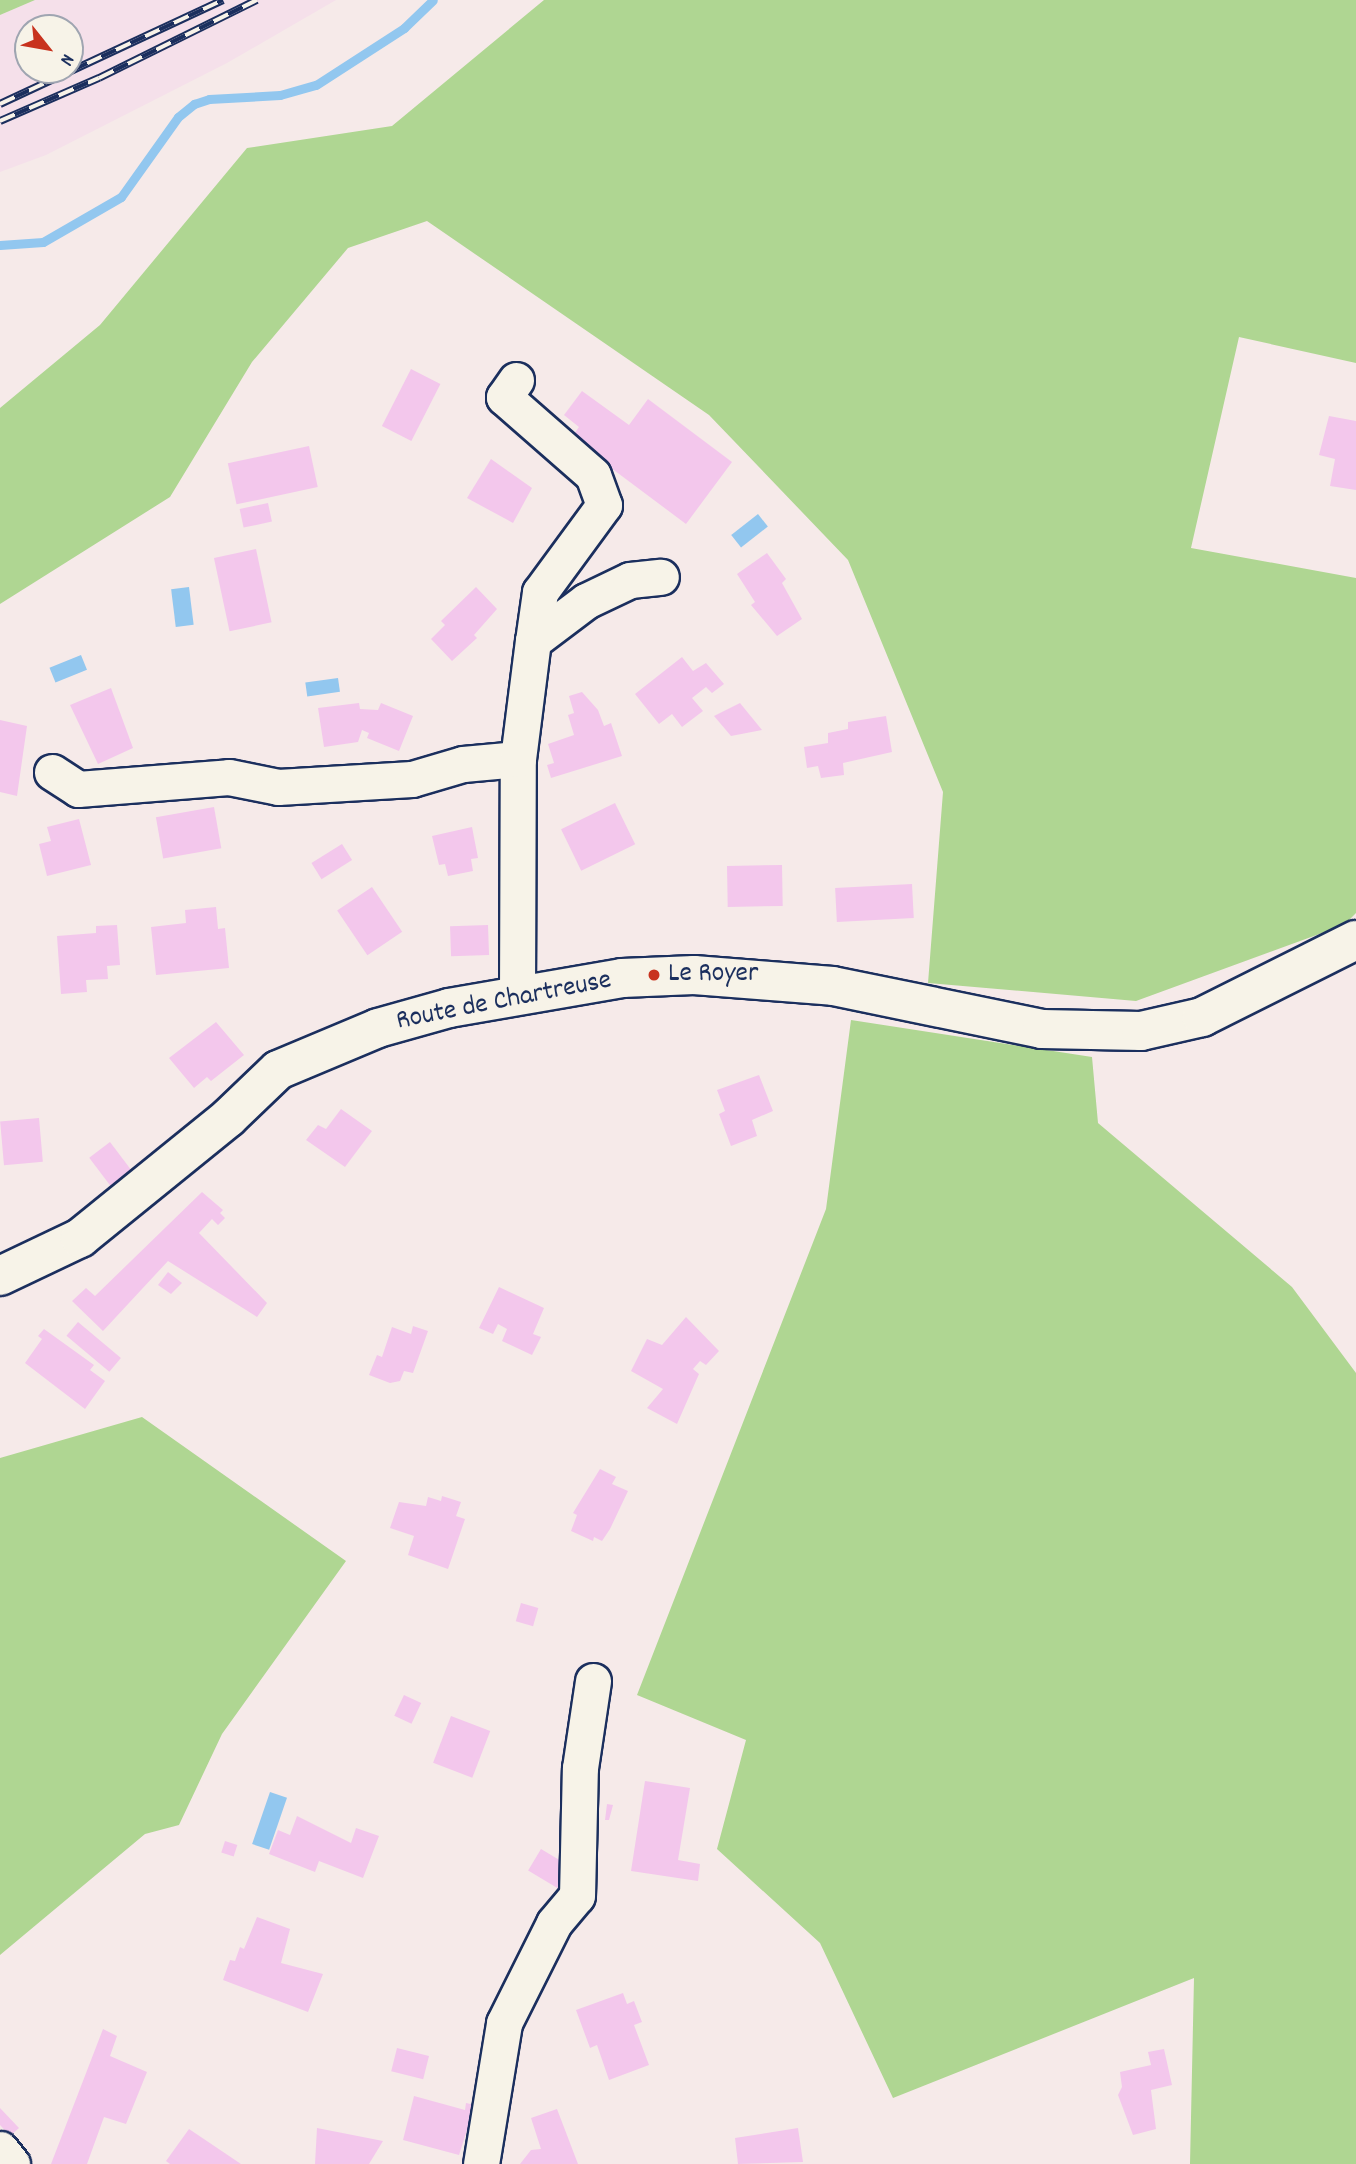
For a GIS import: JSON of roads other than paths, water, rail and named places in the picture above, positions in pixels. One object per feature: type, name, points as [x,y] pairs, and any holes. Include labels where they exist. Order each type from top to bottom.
[{"type":"main road","name":"Route de Chartreuse","points":[[0,1276],[80,1238],[228,1118],[278,1070],[377,1028],[517,995],[654,975],[752,978],[833,986],[1042,1029],[1140,1031],[1202,1017],[1356,940]]},
{"type":"street","points":[[516,380],[504,397],[593,475],[604,505],[540,592],[517,759],[517,995]]},
{"type":"street","points":[[533,641],[586,601],[630,580],[661,578]]},
{"type":"street","points":[[52,772],[78,789],[229,777],[278,787],[398,780],[463,764],[517,759]]},
{"type":"street","points":[[481,2164],[504,2023],[554,1923],[577,1896],[580,1768],[593,1681]]},
{"type":"street","points":[[0,2149],[12,2164]]},
{"type":"water","points":[[758,514],[768,527],[741,548],[731,535]]},
{"type":"water","points":[[189,587],[194,625],[176,627],[171,589]]},
{"type":"water","points":[[81,655],[87,670],[55,683],[49,668]]},
{"type":"water","points":[[338,678],[340,692],[307,696],[305,683]]},
{"type":"water","points":[[270,1792],[287,1798],[269,1850],[252,1844]]},
{"type":"waterway","points":[[0,245],[43,242],[121,197],[178,117],[194,104],[209,99],[280,95],[316,85],[404,28],[433,0]]},
{"type":"railway","points":[[0,104],[223,0]]},
{"type":"railway","points":[[0,121],[99,78],[257,0]]},
{"type":"place","name":"Le Royer","points":[[654,975]]}]
